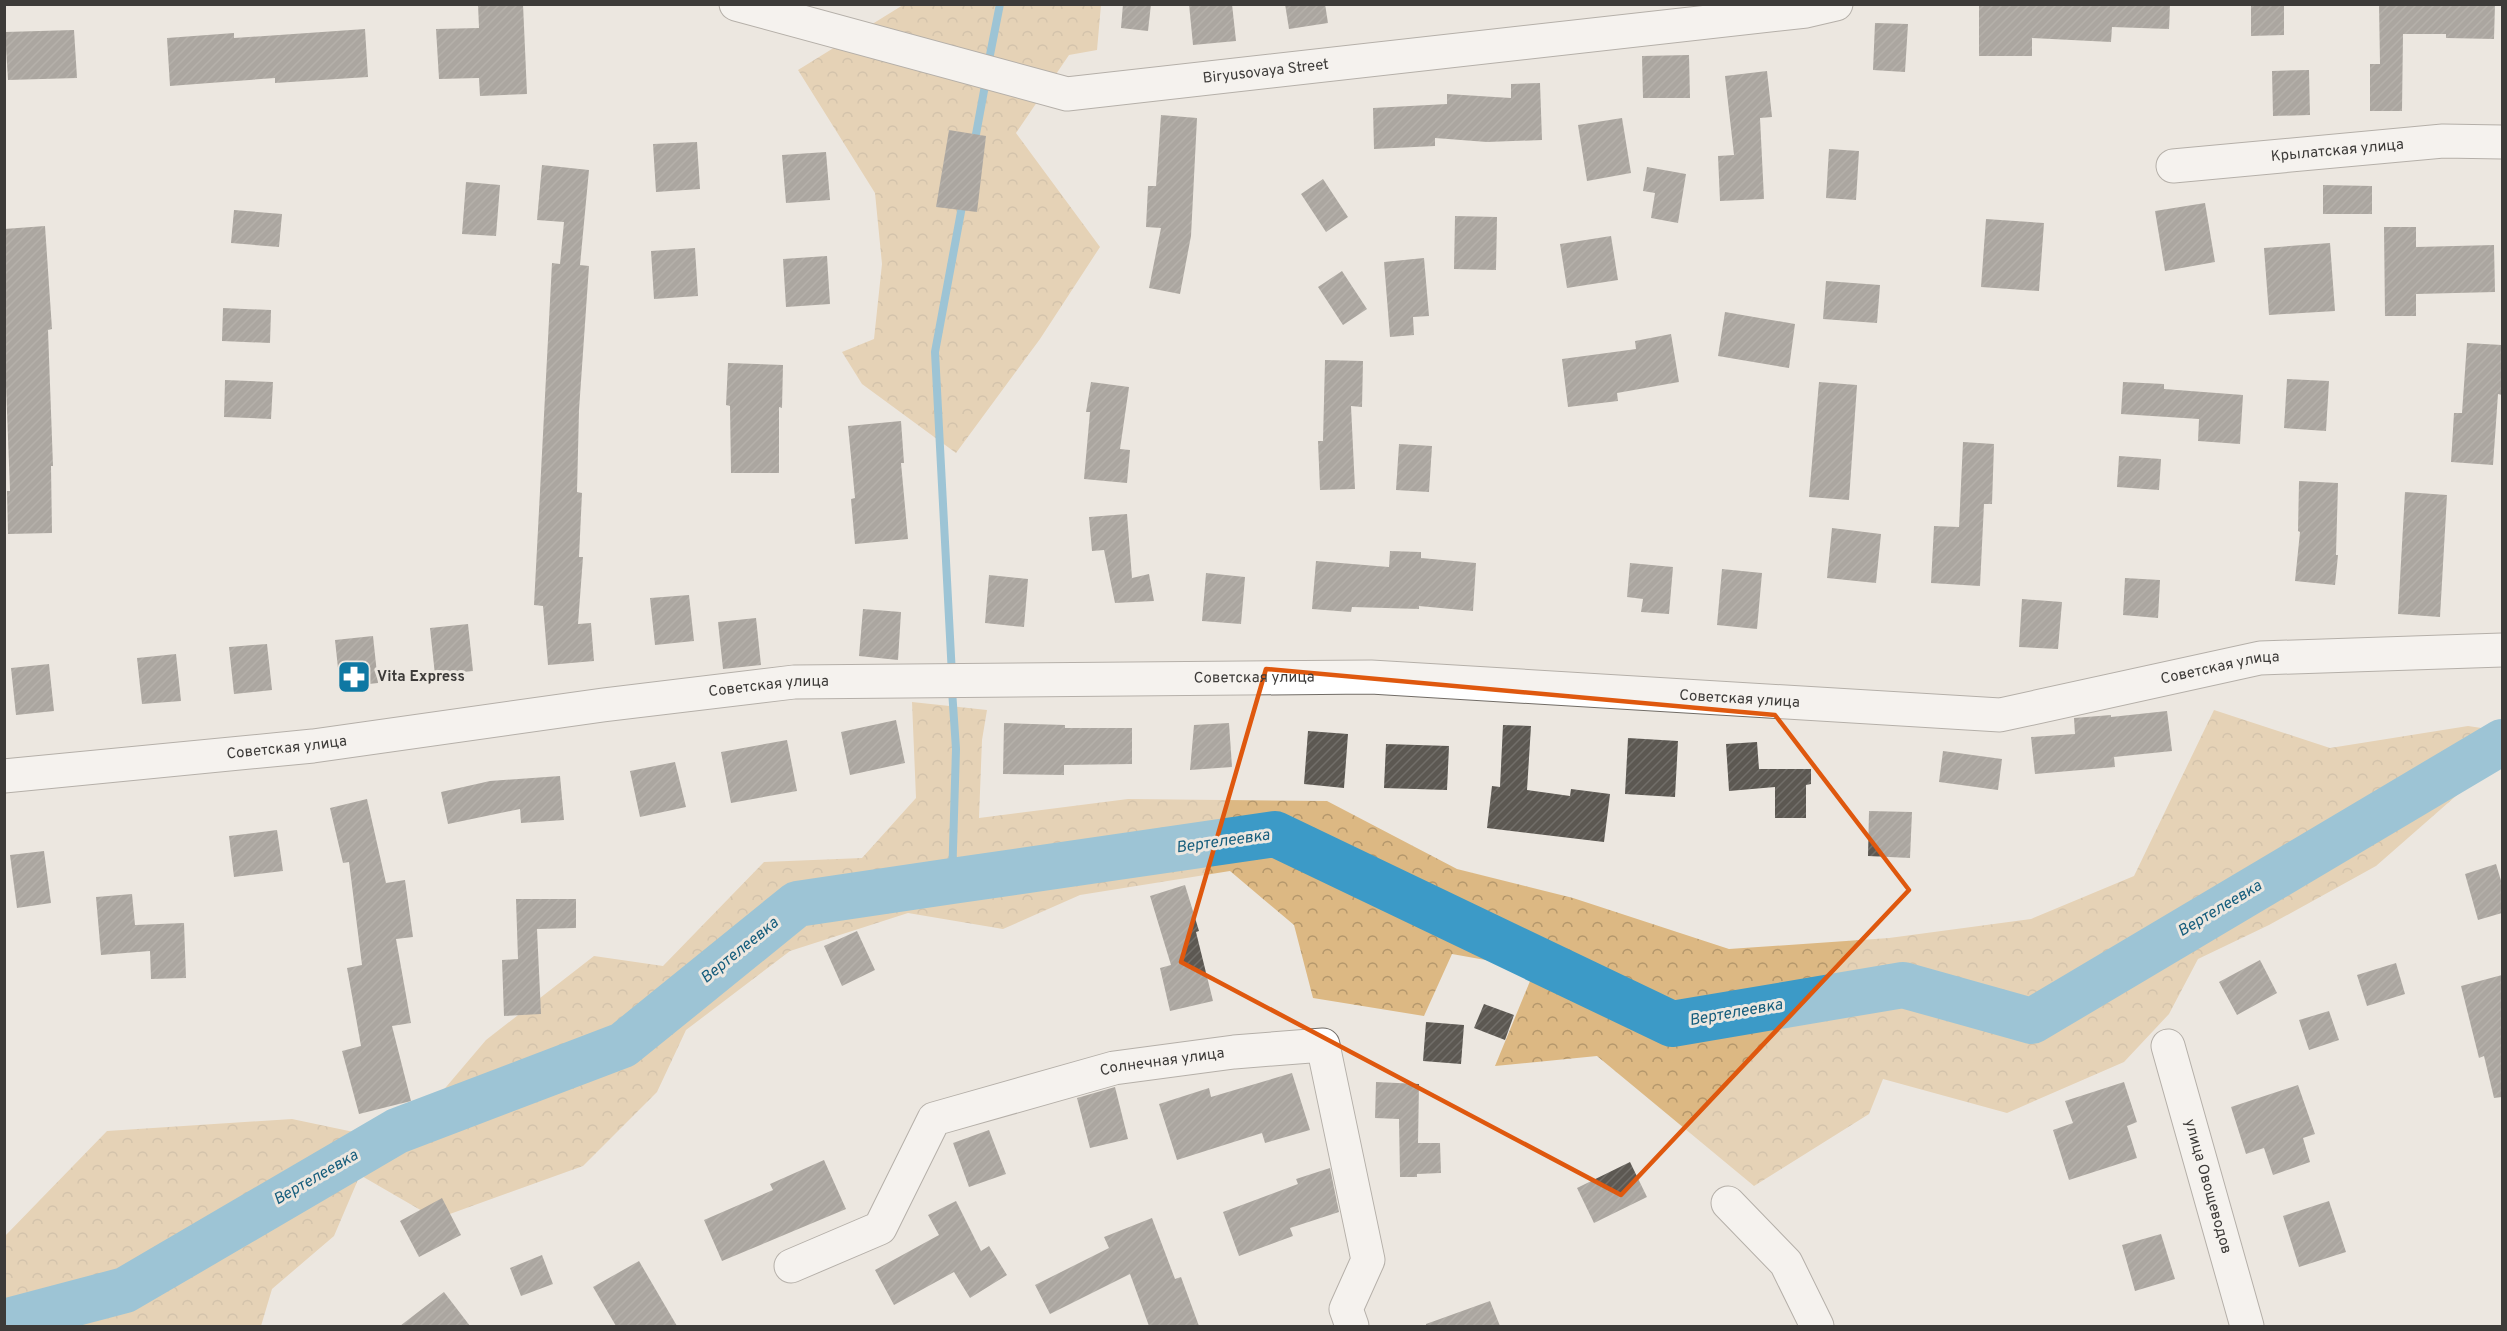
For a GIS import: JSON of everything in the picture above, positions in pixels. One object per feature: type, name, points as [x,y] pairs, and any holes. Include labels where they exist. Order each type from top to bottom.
[{"type":"street","name":"Biryusovaya Street","points":[[736,4],[1067,94],[1821,8]]},
{"type":"street","name":"Крылатская улица","points":[[2173,166],[2443,141],[2502,141]]},
{"type":"street","name":"Советская улица","points":[[4,776],[313,746],[603,705],[794,682],[1371,677],[2000,715],[2260,658],[2502,650]]},
{"type":"street","name":"Солнечная улица","points":[[791,1266],[880,1228],[934,1119],[1114,1068],[1234,1052],[1323,1045],[1368,1260],[1346,1309],[1352,1326]]},
{"type":"street","name":"улица Овощеводов","points":[[2168,1046],[2247,1326]]},
{"type":"street","points":[[1728,1203],[1786,1263],[1817,1326]]},
{"type":"highlighted area","points":[[1266,669],[1775,715],[1909,890],[1621,1195],[1181,962]]},
{"type":"green space","points":[[903,5],[1101,5],[1097,50],[1069,55],[1016,133],[1100,247],[1040,339],[956,453],[862,384],[842,352],[874,339],[882,264],[875,193],[798,70]]},
{"type":"green space","points":[[912,702],[987,710],[982,740],[979,818],[1128,799],[1327,801],[1457,869],[1573,898],[1729,949],[1889,938],[2031,919],[2134,876],[2214,710],[2330,748],[2468,726],[2495,730],[2489,767],[2376,866],[2269,925],[2198,959],[2169,1014],[2124,1062],[2007,1113],[1883,1079],[1869,1114],[1754,1186],[1597,1056],[1495,1066],[1535,969],[1452,954],[1424,1016],[1313,998],[1294,925],[1230,871],[1080,895],[1003,929],[908,913],[790,951],[686,1030],[657,1092],[583,1166],[436,1219],[360,1175],[334,1236],[272,1289],[261,1326],[5,1326],[4,1237],[107,1131],[292,1119],[368,1135],[435,1100],[486,1040],[594,956],[663,966],[764,862],[862,858],[916,798]]},
{"type":"building","points":[[478,4],[523,4],[527,94],[480,96],[479,78],[439,79],[436,29],[479,28]]},
{"type":"building","points":[[1123,4],[1151,4],[1148,31],[1121,28]]},
{"type":"building","points":[[1189,4],[1232,4],[1236,41],[1193,45]]},
{"type":"building","points":[[1285,4],[1325,4],[1328,23],[1289,29]]},
{"type":"building","points":[[2067,4],[2170,4],[2169,29],[2112,27],[2111,42],[2032,38],[2032,56],[1979,56],[1979,6],[2066,6]]},
{"type":"building","points":[[2251,4],[2284,4],[2284,35],[2251,36]]},
{"type":"building","points":[[2379,4],[2495,4],[2494,39],[2446,38],[2446,34],[2403,34],[2402,111],[2370,111],[2370,64],[2380,64]]},
{"type":"building","points":[[1875,23],[1908,24],[1905,72],[1873,70]]},
{"type":"building","points":[[365,29],[368,77],[275,83],[275,78],[170,86],[167,38],[234,33],[234,38]]},
{"type":"building","points":[[74,30],[77,78],[8,80],[5,32]]},
{"type":"building","points":[[1689,55],[1690,98],[1643,98],[1642,56]]},
{"type":"building","points":[[2309,70],[2310,115],[2273,116],[2272,71]]},
{"type":"building","points":[[1767,71],[1772,117],[1760,118],[1764,199],[1720,201],[1718,156],[1734,155],[1725,76]]},
{"type":"building","points":[[1540,83],[1542,140],[1487,142],[1435,138],[1435,146],[1374,149],[1373,108],[1447,104],[1447,94],[1511,98],[1511,84]]},
{"type":"building","points":[[1161,115],[1197,118],[1191,236],[1180,294],[1149,288],[1161,228],[1146,227],[1148,186],[1156,186]]},
{"type":"building","points":[[1622,118],[1631,173],[1587,181],[1578,125]]},
{"type":"building","points":[[949,130],[986,136],[977,212],[936,207]]},
{"type":"building","points":[[697,142],[700,189],[656,192],[653,144]]},
{"type":"building","points":[[1829,149],[1859,151],[1856,200],[1826,198]]},
{"type":"building","points":[[826,152],[830,200],[786,203],[782,155]]},
{"type":"building","points":[[542,165],[589,170],[580,265],[589,266],[579,410],[577,492],[582,493],[579,557],[583,557],[578,624],[591,623],[594,661],[548,665],[543,606],[534,605],[552,263],[560,264],[564,222],[537,220]]},
{"type":"building","points":[[1647,167],[1686,174],[1678,223],[1651,218],[1655,193],[1643,191]]},
{"type":"building","points":[[1323,179],[1348,217],[1326,232],[1301,194]]},
{"type":"building","points":[[466,182],[500,185],[496,236],[462,234]]},
{"type":"building","points":[[2323,185],[2372,186],[2372,214],[2323,214]]},
{"type":"building","points":[[2205,203],[2215,262],[2165,271],[2155,211]]},
{"type":"building","points":[[234,210],[282,214],[279,247],[231,243]]},
{"type":"building","points":[[1455,216],[1497,217],[1496,270],[1454,269]]},
{"type":"building","points":[[1986,219],[2044,223],[2039,291],[1981,287]]},
{"type":"building","points":[[45,226],[52,329],[48,330],[53,466],[51,466],[52,533],[8,534],[7,491],[10,491],[4,333],[4,229]]},
{"type":"building","points":[[2384,227],[2416,227],[2416,247],[2494,245],[2495,292],[2416,294],[2416,316],[2385,316]]},
{"type":"building","points":[[1611,236],[1618,280],[1567,288],[1560,244]]},
{"type":"building","points":[[2330,243],[2335,311],[2269,315],[2264,248]]},
{"type":"building","points":[[695,248],[698,296],[654,299],[651,251]]},
{"type":"building","points":[[827,256],[830,304],[786,307],[783,259]]},
{"type":"building","points":[[1424,258],[1429,316],[1413,317],[1414,335],[1390,337],[1384,262]]},
{"type":"building","points":[[1342,271],[1367,309],[1343,325],[1318,287]]},
{"type":"building","points":[[1826,281],[1880,285],[1877,323],[1823,319]]},
{"type":"building","points":[[223,308],[271,310],[270,343],[222,341]]},
{"type":"building","points":[[1725,312],[1795,324],[1789,368],[1718,356]]},
{"type":"building","points":[[1671,334],[1679,382],[1617,393],[1618,401],[1568,407],[1562,359],[1636,349],[1635,341]]},
{"type":"building","points":[[2467,343],[2502,345],[2502,395],[2498,394],[2493,465],[2451,462],[2454,413],[2462,413]]},
{"type":"building","points":[[1325,360],[1363,361],[1362,407],[1351,406],[1355,489],[1320,490],[1318,441],[1323,441]]},
{"type":"building","points":[[728,363],[783,365],[782,408],[779,407],[779,473],[731,473],[730,406],[726,405]]},
{"type":"building","points":[[2287,379],[2329,381],[2326,431],[2284,428]]},
{"type":"building","points":[[225,380],[273,382],[271,419],[224,417]]},
{"type":"building","points":[[1091,382],[1129,387],[1120,449],[1130,450],[1127,483],[1084,479],[1090,412],[1086,412]]},
{"type":"building","points":[[1819,382],[1857,385],[1849,500],[1809,497]]},
{"type":"building","points":[[2123,382],[2164,384],[2164,389],[2243,395],[2240,444],[2198,441],[2199,419],[2121,414]]},
{"type":"building","points":[[901,421],[904,463],[901,463],[908,539],[855,544],[851,499],[855,498],[848,426]]},
{"type":"building","points":[[1963,442],[1994,444],[1992,504],[1984,504],[1980,586],[1931,583],[1934,526],[1959,527]]},
{"type":"building","points":[[1399,444],[1432,446],[1429,492],[1396,490]]},
{"type":"building","points":[[2119,456],[2161,459],[2159,490],[2117,487]]},
{"type":"building","points":[[2299,481],[2338,483],[2336,555],[2338,555],[2335,585],[2295,581],[2300,532],[2298,531]]},
{"type":"building","points":[[2405,492],[2447,495],[2440,617],[2398,614]]},
{"type":"building","points":[[1127,514],[1132,578],[1149,574],[1154,601],[1115,603],[1104,550],[1092,551],[1089,517]]},
{"type":"building","points":[[1832,528],[1881,534],[1876,583],[1827,578]]},
{"type":"building","points":[[1390,551],[1421,552],[1421,558],[1476,563],[1473,611],[1419,606],[1419,609],[1352,607],[1351,612],[1312,609],[1316,561],[1389,567]]},
{"type":"building","points":[[1630,563],[1673,567],[1669,614],[1641,612],[1643,599],[1627,597]]},
{"type":"building","points":[[1722,569],[1762,573],[1757,629],[1717,625]]},
{"type":"building","points":[[1206,573],[1245,577],[1241,624],[1202,621]]},
{"type":"building","points":[[989,575],[1028,579],[1024,627],[985,623]]},
{"type":"building","points":[[2125,578],[2160,580],[2158,618],[2123,615]]},
{"type":"building","points":[[689,595],[694,641],[655,645],[650,598]]},
{"type":"building","points":[[2022,599],[2062,602],[2058,649],[2019,647]]},
{"type":"building","points":[[863,609],[901,612],[898,660],[859,656]]},
{"type":"building","points":[[756,618],[761,665],[723,669],[718,622]]},
{"type":"building","points":[[468,624],[473,671],[435,675],[430,628]]},
{"type":"building","points":[[373,636],[378,683],[340,687],[335,640]]},
{"type":"building","points":[[267,644],[272,690],[234,694],[229,647]]},
{"type":"building","points":[[176,654],[181,701],[142,704],[137,658]]},
{"type":"building","points":[[49,664],[54,711],[16,715],[11,668]]},
{"type":"building","points":[[2167,711],[2172,751],[2114,757],[2115,767],[2035,774],[2031,737],[2075,734],[2074,718]]},
{"type":"building","points":[[896,720],[905,763],[850,775],[841,732]]},
{"type":"building","points":[[1004,723],[1065,725],[1065,728],[1132,728],[1132,764],[1064,765],[1064,775],[1003,774]]},
{"type":"building","points":[[1229,723],[1232,767],[1190,770],[1194,725]]},
{"type":"building","points":[[1503,725],[1531,726],[1527,790],[1570,796],[1571,789],[1610,794],[1604,842],[1487,828],[1492,786],[1500,787]]},
{"type":"building","points":[[1308,731],[1348,734],[1344,788],[1304,784]]},
{"type":"building","points":[[1628,738],[1678,741],[1675,797],[1625,794]]},
{"type":"building","points":[[787,740],[797,791],[731,803],[721,752]]},
{"type":"building","points":[[1757,742],[1759,769],[1811,769],[1811,784],[1806,785],[1806,818],[1775,818],[1775,787],[1729,791],[1726,744]]},
{"type":"building","points":[[1386,744],[1449,746],[1447,790],[1384,788]]},
{"type":"building","points":[[1943,751],[2002,759],[1998,790],[1939,782]]},
{"type":"building","points":[[675,762],[686,807],[640,817],[630,771]]},
{"type":"building","points":[[560,776],[564,820],[521,823],[520,809],[448,824],[441,792],[490,781]]},
{"type":"building","points":[[367,799],[386,883],[405,880],[413,937],[396,939],[411,1023],[392,1026],[411,1101],[359,1114],[342,1051],[361,1046],[347,968],[362,965],[349,862],[343,863],[330,808]]},
{"type":"building","points":[[1869,811],[1912,812],[1910,858],[1868,856]]},
{"type":"building","points":[[277,830],[283,871],[234,877],[229,836]]},
{"type":"building","points":[[44,851],[51,903],[17,908],[10,855]]},
{"type":"building","points":[[2496,864],[2502,884],[2502,913],[2478,920],[2465,874]]},
{"type":"building","points":[[1185,885],[1199,931],[1196,932],[1213,1001],[1170,1011],[1160,968],[1171,965],[1150,896]]},
{"type":"building","points":[[132,894],[135,925],[184,923],[186,978],[151,979],[150,951],[101,955],[96,897]]},
{"type":"building","points":[[516,899],[576,899],[576,928],[537,929],[541,1014],[504,1016],[502,960],[518,959]]},
{"type":"building","points":[[857,931],[875,970],[842,986],[824,946]]},
{"type":"building","points":[[2260,960],[2277,993],[2237,1015],[2219,982]]},
{"type":"building","points":[[2396,963],[2405,994],[2367,1006],[2357,975]]},
{"type":"building","points":[[2502,975],[2502,1097],[2494,1098],[2484,1056],[2479,1058],[2461,986]]},
{"type":"building","points":[[1484,1004],[1514,1015],[1505,1040],[1474,1028]]},
{"type":"building","points":[[2329,1011],[2339,1040],[2309,1050],[2299,1020]]},
{"type":"building","points":[[1426,1022],[1464,1025],[1461,1064],[1423,1061]]},
{"type":"building","points":[[1292,1073],[1310,1130],[1265,1143],[1262,1133],[1177,1160],[1159,1104],[1209,1088],[1211,1097]]},
{"type":"building","points":[[1376,1082],[1419,1084],[1418,1143],[1440,1143],[1441,1173],[1400,1177],[1399,1119],[1375,1118]]},
{"type":"building","points":[[2124,1082],[2137,1122],[2127,1126],[2137,1158],[2069,1180],[2053,1130],[2073,1123],[2065,1101]]},
{"type":"building","points":[[2298,1085],[2315,1134],[2303,1138],[2310,1162],[2273,1175],[2264,1148],[2246,1154],[2231,1107]]},
{"type":"building","points":[[1115,1087],[1128,1139],[1090,1148],[1077,1098]]},
{"type":"building","points":[[989,1130],[1006,1174],[969,1187],[953,1143]]},
{"type":"building","points":[[824,1160],[846,1209],[722,1261],[704,1220],[773,1190],[770,1184]]},
{"type":"building","points":[[1630,1162],[1647,1197],[1594,1223],[1577,1188]]},
{"type":"building","points":[[1330,1168],[1339,1212],[1290,1228],[1293,1236],[1239,1256],[1223,1212],[1298,1184],[1296,1179]]},
{"type":"building","points":[[442,1198],[461,1235],[419,1257],[400,1221]]},
{"type":"building","points":[[956,1201],[981,1251],[989,1246],[1007,1275],[970,1298],[954,1272],[894,1305],[875,1270],[939,1235],[928,1215]]},
{"type":"building","points":[[2329,1201],[2346,1252],[2299,1267],[2283,1216]]},
{"type":"building","points":[[1152,1218],[1175,1279],[1181,1277],[1199,1326],[1149,1326],[1130,1274],[1050,1314],[1035,1285],[1109,1248],[1104,1237]]},
{"type":"building","points":[[2161,1234],[2175,1279],[2135,1291],[2122,1245]]},
{"type":"building","points":[[542,1255],[553,1284],[521,1296],[510,1268]]},
{"type":"building","points":[[639,1261],[677,1326],[616,1326],[593,1287]]},
{"type":"building","points":[[444,1292],[470,1326],[400,1326]]},
{"type":"building","points":[[1490,1301],[1500,1326],[1426,1326],[1426,1324]]},
{"type":"waterway","points":[[988,65],[1000,4]]},
{"type":"waterway","points":[[974,145],[986,80]]},
{"type":"waterway","points":[[952,675],[935,352],[963,201]]},
{"type":"waterway","points":[[952,690],[956,749],[952,881]]},
{"type":"waterway","name":"Вертелеевка","points":[[4,1322],[125,1290],[397,1131],[623,1045],[797,904],[1275,834],[1672,1024],[1903,985],[2032,1021],[2502,742]]},
{"type":"place","name":"Vita Express","points":[[354,677]]}]
